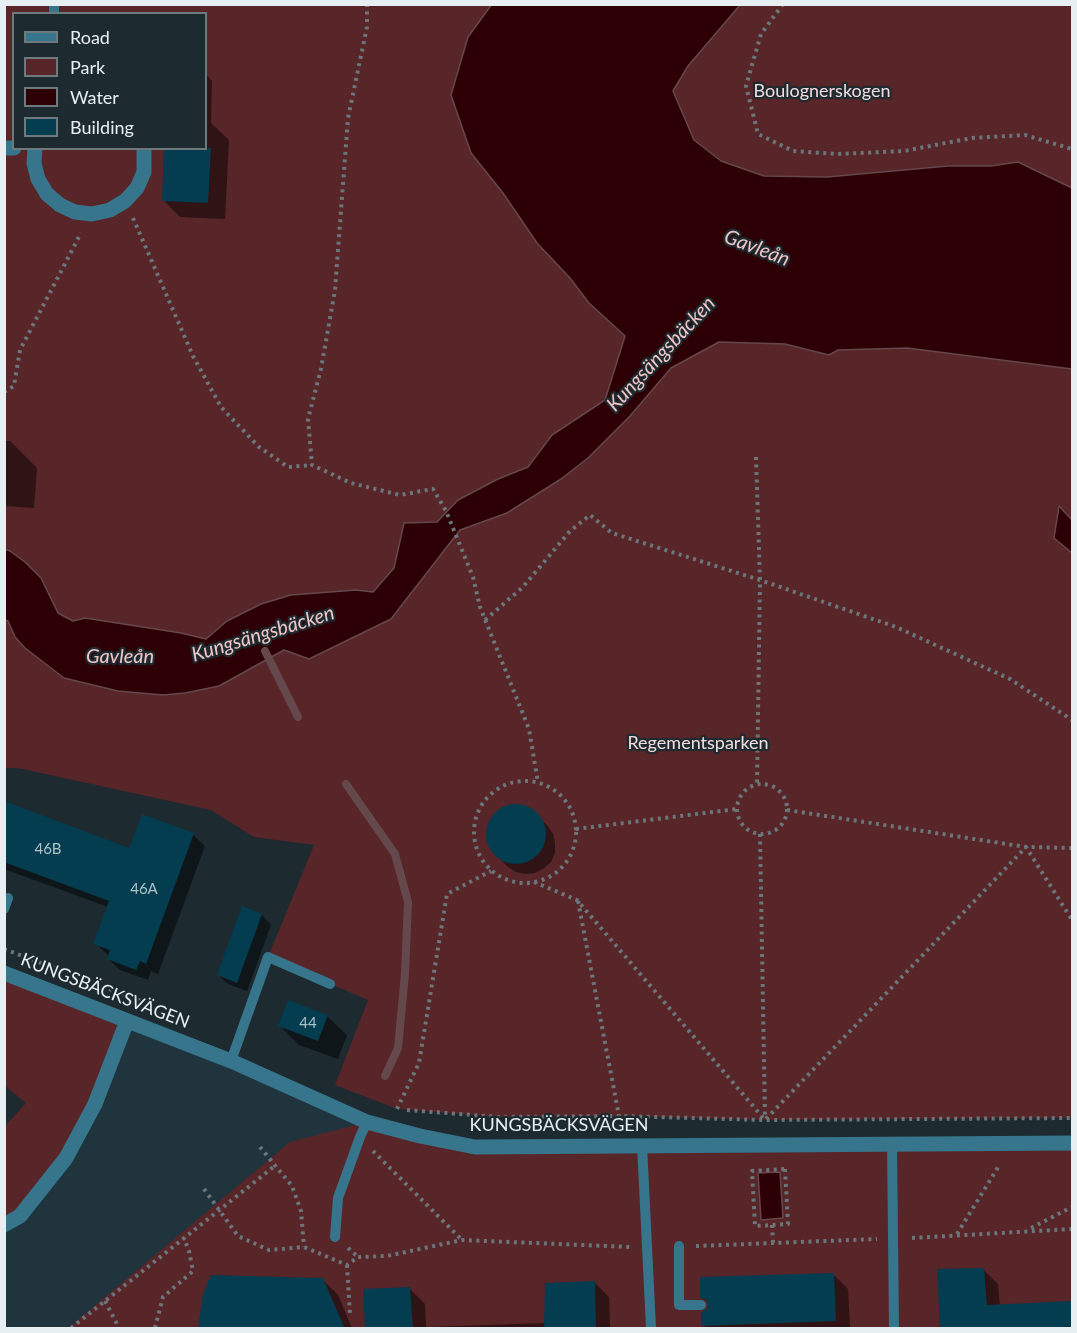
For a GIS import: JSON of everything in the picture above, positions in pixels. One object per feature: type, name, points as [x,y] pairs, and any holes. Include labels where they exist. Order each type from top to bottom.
[{"type":"street","points":[[35,150],[34,163],[38,179],[47,194],[60,205],[75,212],[92,214],[110,210],[125,201],[137,188],[144,172],[144,150]]},
{"type":"street","name":"KUNGSBÄCKSVÄGEN","points":[[4,973],[231,1061],[367,1122],[475,1147],[1072,1143]]},
{"type":"street","points":[[4,1225],[20,1216],[66,1158],[94,1104],[128,1021]]},
{"type":"lane","points":[[4,909],[8,898]]},
{"type":"lane","points":[[231,1061],[268,957],[330,984]]},
{"type":"lane","points":[[335,1237],[338,1198],[367,1122]]},
{"type":"lane","points":[[892,1144],[894,1329]]},
{"type":"lane","points":[[642,1145],[651,1329]]},
{"type":"lane","points":[[679,1246],[679,1305],[701,1305]]},
{"type":"path","points":[[312,465],[308,418],[321,369],[335,290],[348,118],[367,27],[367,4]]},
{"type":"path","points":[[783,4],[761,34],[746,86],[758,134],[793,152],[838,154],[904,151],[972,138],[1025,135],[1072,149]]},
{"type":"path","points":[[125,201],[193,356],[221,408],[259,447],[288,467],[312,465],[351,483],[400,495],[433,489],[446,511],[472,577],[485,620],[529,729],[538,783]]},
{"type":"path","points":[[4,392],[14,387],[20,350],[92,214]]},
{"type":"path","points":[[756,457],[760,580],[757,784]]},
{"type":"path","points":[[485,620],[523,587],[570,531],[590,514],[612,533],[760,580],[896,627],[1010,679],[1072,720]]},
{"type":"path","points":[[521,781],[538,783],[553,789],[572,813],[576,829],[575,843],[560,869],[549,877],[534,882],[519,883],[504,879],[492,871],[480,858],[475,841],[474,824],[480,808],[490,794],[504,785],[521,781]]},
{"type":"path","points":[[757,784],[772,786],[778,790],[786,802],[787,810],[781,825],[768,833],[760,834],[746,829],[736,809],[742,793],[757,784]]},
{"type":"path","points":[[576,829],[736,809]]},
{"type":"path","points":[[787,810],[1026,847],[1072,848]]},
{"type":"path","points":[[760,834],[765,1120]]},
{"type":"path","points":[[1026,847],[1072,920]]},
{"type":"path","points":[[765,1120],[1026,847]]},
{"type":"path","points":[[397,1109],[419,1063],[447,894],[492,871]]},
{"type":"path","points":[[534,882],[578,900],[765,1120]]},
{"type":"path","points":[[578,900],[619,1116]]},
{"type":"path","points":[[4,948],[139,1000],[145,1009]]},
{"type":"path","points":[[387,1105],[397,1109],[498,1117],[619,1116],[765,1120],[1072,1118]]},
{"type":"path","points":[[360,1137],[462,1240]]},
{"type":"path","points":[[260,1147],[292,1186],[301,1211],[304,1247]]},
{"type":"path","points":[[956,1235],[1005,1155]]},
{"type":"path","points":[[71,1329],[276,1165]]},
{"type":"path","points":[[784,1169],[788,1224],[772,1225],[755,1226],[752,1171],[784,1169]]},
{"type":"path","points":[[204,1189],[238,1236],[269,1250],[304,1247],[347,1265]]},
{"type":"path","points":[[1028,1230],[1072,1207]]},
{"type":"path","points":[[772,1225],[773,1243]]},
{"type":"path","points":[[679,1246],[893,1239],[1072,1229]]},
{"type":"path","points":[[155,1329],[163,1297],[193,1271],[184,1238]]},
{"type":"path","points":[[347,1265],[358,1257],[387,1257],[462,1240],[646,1247]]},
{"type":"path","points":[[347,1265],[350,1314]]},
{"type":"path","points":[[105,1301],[120,1329]]},
{"type":"shaded area","points":[[127,1021],[478,1172],[1072,1328],[5,1328],[5,1225]]},
{"type":"green space","name":"Regementsparken","points":[[4,5],[492,5],[468,37],[471,153],[503,193],[537,243],[570,278],[589,303],[650,360],[671,368],[719,342],[785,344],[829,355],[838,350],[907,348],[1072,369],[1072,520],[1060,507],[1054,538],[1072,553],[1072,1118],[765,1120],[619,1116],[498,1117],[397,1109],[335,1085],[368,1000],[268,957],[314,845],[254,837],[211,810],[18,768],[5,768]]},
{"type":"green space","name":"Boulognerskogen","points":[[740,5],[1072,5],[1072,188],[1018,162],[991,166],[948,166],[827,177],[764,176],[721,161],[694,140],[673,91],[688,66]]},
{"type":"green space","points":[[5,976],[127,1021],[66,1158],[5,1225],[5,1126],[26,1103],[5,1086]]},
{"type":"green space","points":[[367,1122],[475,1147],[1072,1138],[1072,1328],[68,1328],[290,1142]]},
{"type":"water","points":[[492,4],[740,5],[688,66],[673,91],[694,140],[721,161],[764,176],[827,177],[948,166],[991,166],[1018,162],[1072,188],[1072,369],[907,348],[838,350],[829,355],[785,344],[719,342],[671,368],[630,416],[588,458],[561,479],[507,513],[460,530],[391,619],[309,659],[284,650],[219,686],[185,693],[163,695],[118,691],[64,678],[25,648],[15,637],[8,621],[5,620],[5,549],[25,562],[41,578],[58,613],[73,621],[85,618],[206,639],[227,621],[261,604],[291,595],[356,590],[373,592],[394,568],[404,523],[437,522],[458,500],[498,479],[528,467],[552,435],[605,400],[625,336],[589,303],[570,278],[537,243],[503,193],[471,153],[451,95],[468,37]]},
{"type":"water","points":[[1059,506],[1072,520],[1072,553],[1054,538]]},
{"type":"water","points":[[780,1172],[783,1218],[761,1220],[758,1173]]},
{"type":"building","points":[[211,148],[208,203],[162,201],[164,150],[207,150]]},
{"type":"building","points":[[4,801],[129,848],[142,814],[194,833],[146,964],[140,961],[136,970],[107,959],[110,950],[93,944],[109,901],[4,862]]},
{"type":"building","points":[[516,804],[533,809],[541,817],[546,834],[541,851],[533,859],[516,864],[499,859],[491,851],[486,834],[491,817],[499,809]]},
{"type":"building","points":[[242,906],[262,914],[237,983],[217,975]]},
{"type":"building","points":[[288,1000],[328,1015],[318,1041],[278,1026]]},
{"type":"building","points":[[984,1268],[987,1305],[1072,1301],[1072,1329],[940,1329],[937,1269]]},
{"type":"building","points":[[834,1273],[836,1321],[701,1326],[701,1312],[707,1309],[708,1304],[705,1299],[700,1298],[700,1277]]},
{"type":"building","points":[[211,1275],[323,1278],[345,1329],[198,1329],[203,1294]]},
{"type":"building","points":[[595,1281],[596,1329],[544,1329],[545,1283]]},
{"type":"building","points":[[410,1287],[413,1329],[365,1329],[363,1289]]},
{"type":"waterway","name":"Kungsängsbäcken","points":[[265,651],[298,717]]},
{"type":"waterway","points":[[346,784],[395,854],[408,902],[405,974],[398,1048],[385,1076]]},
{"type":"water label","name":"Gavleån","points":[[757,248]]},
{"type":"water label","name":"Gavleån","points":[[120,657]]}]
